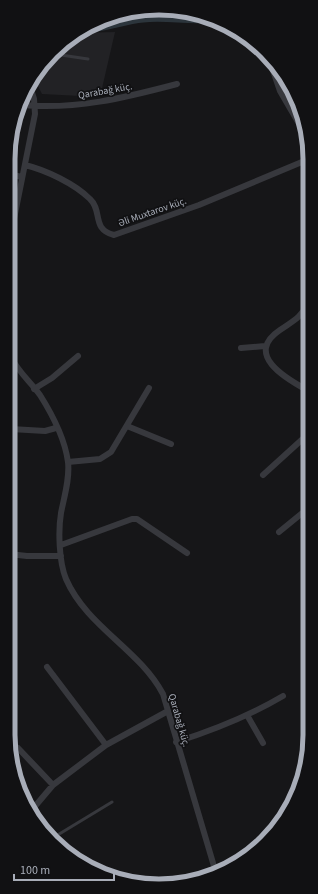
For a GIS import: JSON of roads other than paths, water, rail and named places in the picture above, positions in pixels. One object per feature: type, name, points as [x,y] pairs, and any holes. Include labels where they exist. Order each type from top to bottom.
[{"type":"street","points":[[274,72],[280,90],[298,122]]},
{"type":"street","name":"Qarabağ küç.","points":[[26,105],[81,106],[177,84]]},
{"type":"street","points":[[15,213],[35,106],[32,92]]},
{"type":"street","name":"Əli Muxtarov küç.","points":[[25,165],[39,168],[57,177],[90,199],[95,205],[100,227],[105,232],[114,235],[200,205],[303,162]]},
{"type":"street","points":[[15,175],[22,177]]},
{"type":"street","points":[[303,312],[300,317],[279,330],[269,339],[266,346],[267,358],[272,366],[289,380],[303,388]]},
{"type":"street","points":[[241,348],[266,346]]},
{"type":"street","points":[[34,389],[52,378],[78,356]]},
{"type":"street","name":"Qarabağ küç.","points":[[15,366],[34,389],[48,410],[68,462],[68,476],[61,516],[61,556],[65,577],[73,594],[92,619],[148,672],[163,694],[214,868]]},
{"type":"street","points":[[68,462],[100,459],[111,452],[127,426],[132,414],[149,388]]},
{"type":"street","points":[[127,426],[171,444]]},
{"type":"street","points":[[15,429],[45,431],[56,428]]},
{"type":"street","points":[[263,475],[303,439]]},
{"type":"street","points":[[279,532],[303,512]]},
{"type":"street","points":[[61,545],[132,519],[137,519],[187,553]]},
{"type":"street","points":[[15,555],[61,556]]},
{"type":"street","points":[[47,667],[106,745]]},
{"type":"street","points":[[176,742],[216,729],[283,696]]},
{"type":"street","points":[[34,807],[53,785],[106,745],[168,711]]},
{"type":"street","points":[[247,715],[263,743]]},
{"type":"street","points":[[18,748],[53,785]]},
{"type":"lane","points":[[60,55],[88,59]]},
{"type":"lane","points":[[56,836],[112,802]]},
{"type":"waterway","points":[[102,27],[152,18],[196,20]]}]
